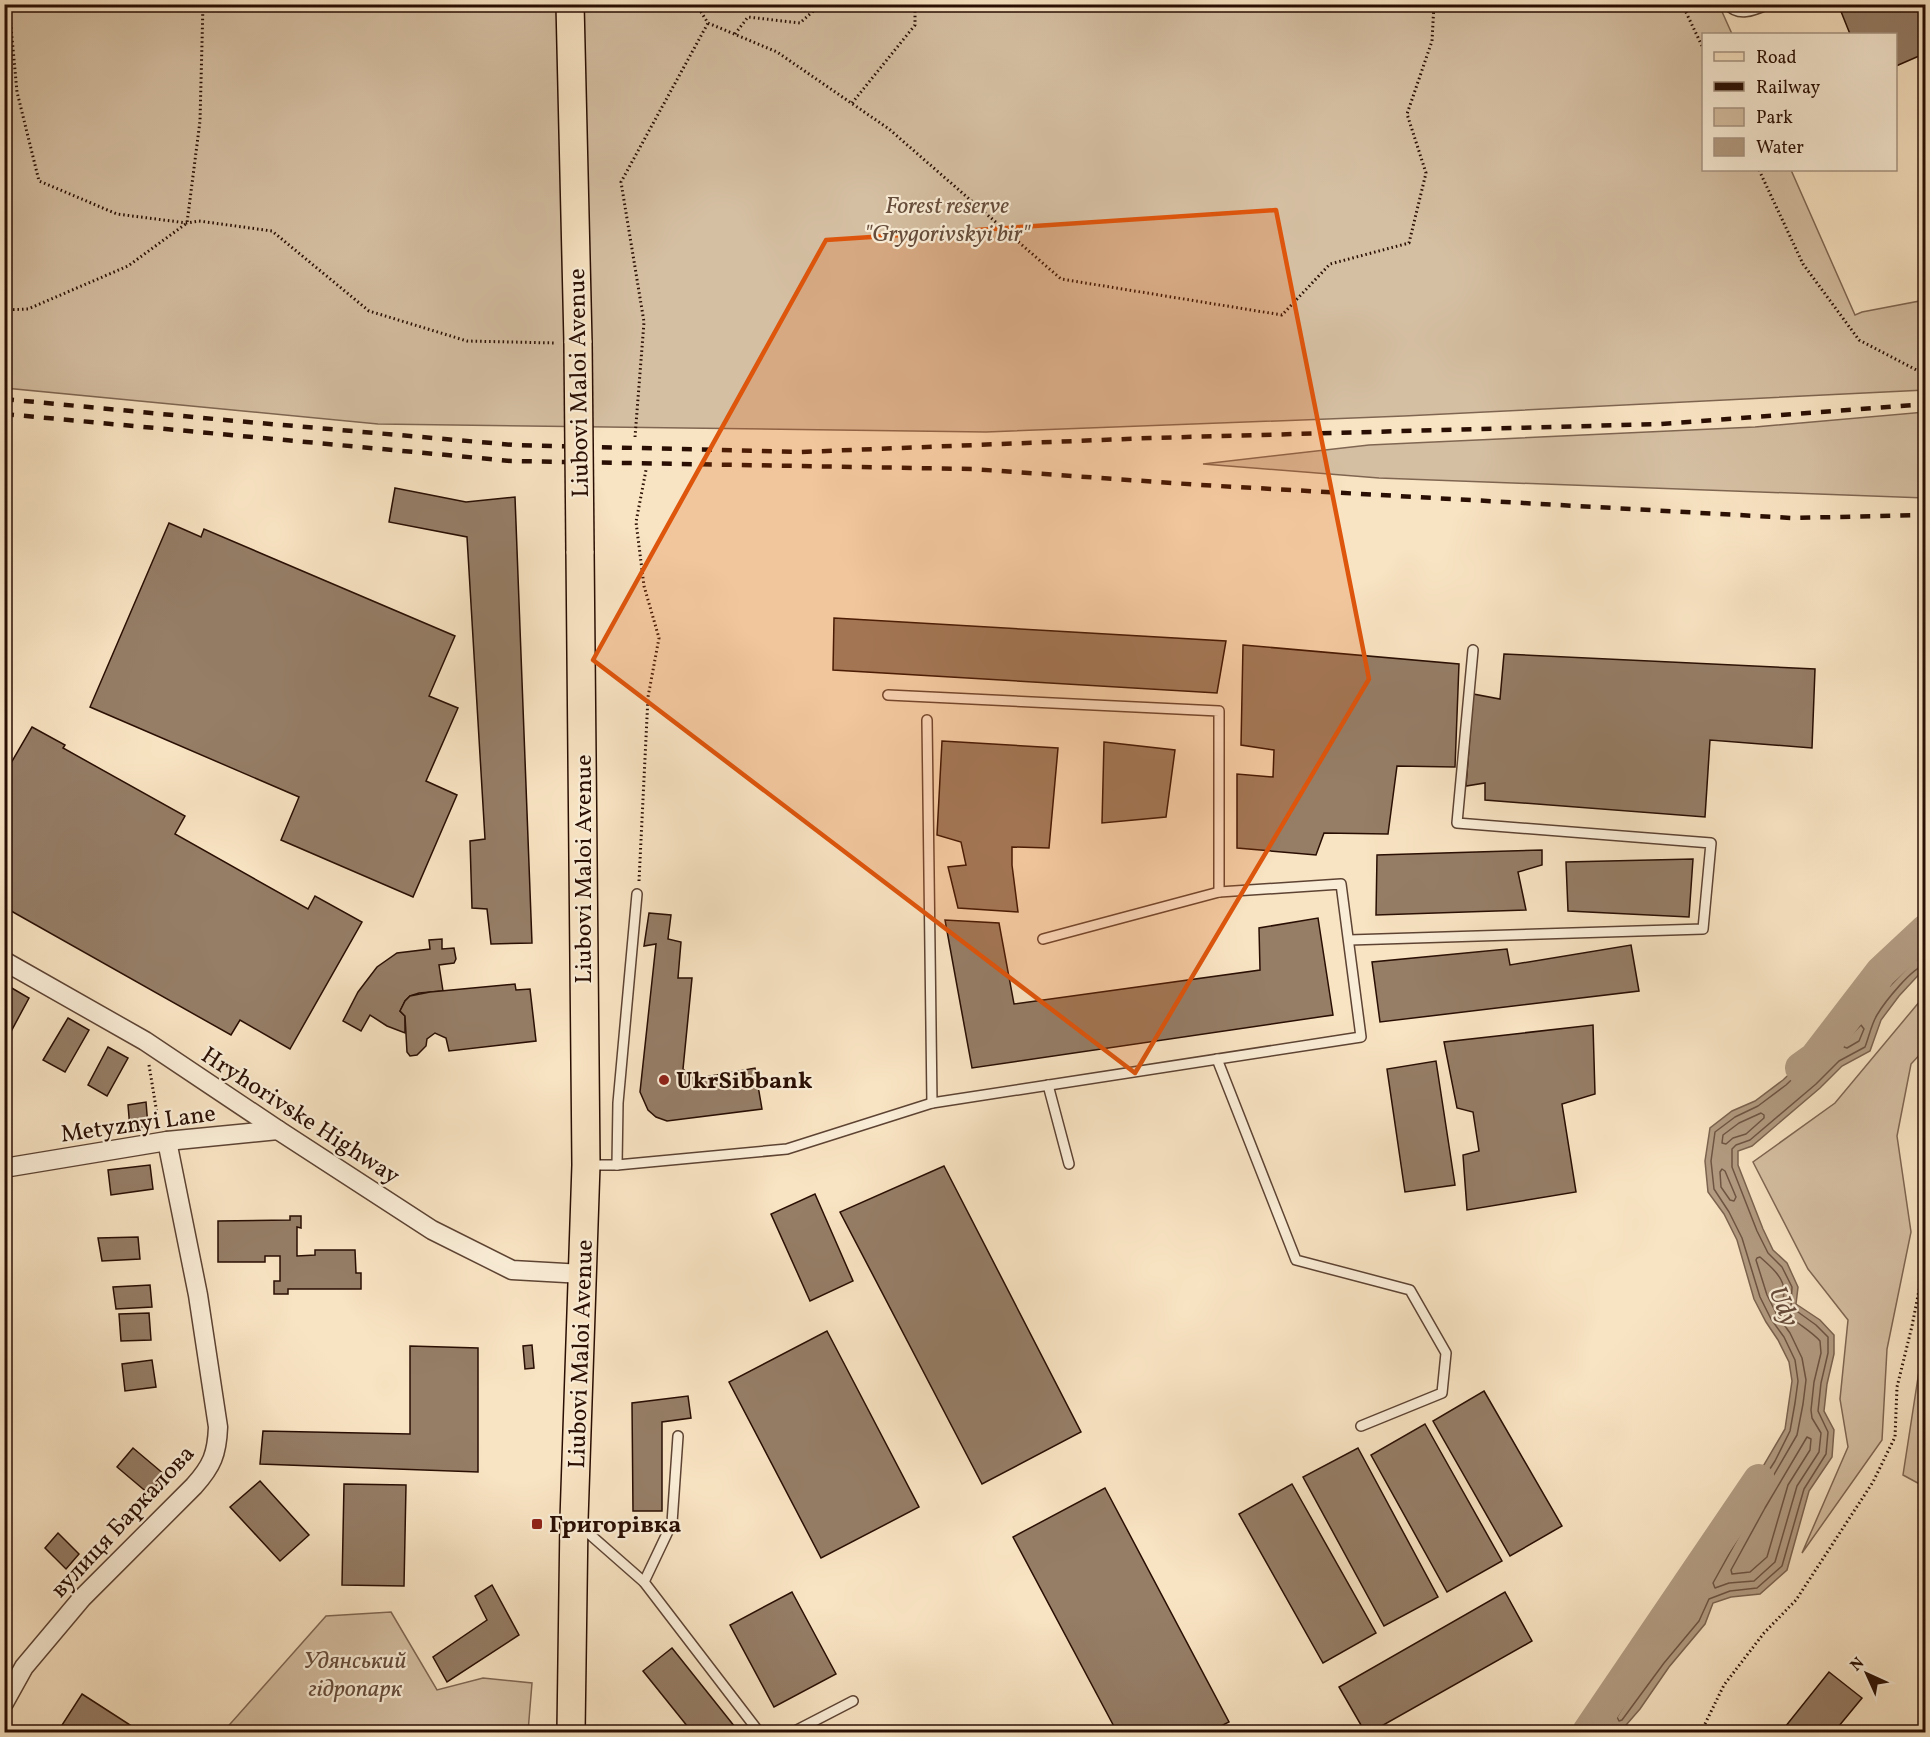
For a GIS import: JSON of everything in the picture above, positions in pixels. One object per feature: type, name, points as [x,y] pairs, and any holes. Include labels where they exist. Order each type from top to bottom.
[{"type":"main road","name":"Liubovi Maloi Avenue","points":[[570,4],[578,343],[586,1165],[574,1520],[571,1732]]},
{"type":"street","name":"Hryhorivske Highway","points":[[4,961],[146,1041],[432,1230],[512,1269],[583,1275]]},
{"type":"street","name":"Metyznyi Lane","points":[[4,1168],[167,1141],[278,1130]]},
{"type":"street","name":"вулиця Баркалова","points":[[4,1703],[24,1667],[82,1598],[194,1486],[214,1459],[218,1443],[218,1427],[198,1295],[167,1141]]},
{"type":"lane","points":[[1727,4],[1732,10],[1746,13],[1769,4]]},
{"type":"lane","points":[[1349,940],[1703,929],[1711,843],[1457,823],[1473,650]]},
{"type":"lane","points":[[888,695],[1219,711],[1219,892]]},
{"type":"lane","points":[[927,720],[932,1103]]},
{"type":"lane","points":[[586,1165],[617,1165],[787,1149],[932,1103],[1361,1037],[1341,884],[1219,892],[1043,939]]},
{"type":"lane","points":[[617,1165],[618,1103],[637,894]]},
{"type":"lane","points":[[1216,1059],[1296,1260],[1410,1290],[1446,1353],[1442,1393],[1361,1426]]},
{"type":"lane","points":[[1048,1085],[1069,1164]]},
{"type":"lane","points":[[644,1582],[672,1523],[678,1436]]},
{"type":"lane","points":[[574,1520],[644,1582],[759,1732]]},
{"type":"lane","points":[[793,1732],[853,1701]]},
{"type":"path","points":[[4,310],[28,309],[128,266],[187,223],[200,121],[203,4]]},
{"type":"path","points":[[696,4],[708,23],[777,52],[889,129],[1061,279],[1282,315],[1330,264],[1409,243],[1426,174],[1407,114],[1432,41],[1434,4]]},
{"type":"path","points":[[735,34],[748,17],[800,23],[821,4]]},
{"type":"path","points":[[852,104],[915,25],[915,4]]},
{"type":"path","points":[[1682,4],[1702,46]]},
{"type":"path","points":[[9,5],[17,92],[39,181],[117,214],[187,223],[199,221],[272,231],[369,311],[467,341],[578,343]]},
{"type":"path","points":[[636,437],[644,322],[621,182],[708,23]]},
{"type":"path","points":[[1759,171],[1803,264],[1859,340],[1926,375]]},
{"type":"path","points":[[637,894],[641,871],[648,697],[659,638],[644,586],[636,522],[646,470]]},
{"type":"path","points":[[146,1041],[158,1125],[167,1141]]},
{"type":"path","points":[[1701,1732],[1724,1685],[1764,1633],[1803,1591],[1873,1482],[1895,1437],[1896,1387],[1912,1326],[1926,1255]]},
{"type":"highlighted area","points":[[1276,210],[1369,679],[1135,1073],[593,660],[826,240]]},
{"type":"green space","name":"Forest reserve \"Grygorivskyi bir\"","points":[[4,5],[1719,5],[1732,33],[1702,33],[1702,171],[1791,171],[1855,315],[1925,300],[1925,390],[1404,416],[986,432],[378,424],[5,388]]},
{"type":"green space","points":[[1925,412],[1925,498],[1379,478],[1203,464],[1369,445],[1755,427]]},
{"type":"green space","points":[[1925,995],[1925,1049],[1911,1064],[1897,1136],[1911,1232],[1887,1349],[1882,1440],[1802,1553],[1848,1447],[1840,1399],[1848,1320],[1808,1269],[1753,1162],[1835,1103]]},
{"type":"green space","points":[[1925,1332],[1926,1487],[1903,1475]]},
{"type":"green space","name":"Удянський гідропарк","points":[[391,1612],[437,1690],[483,1678],[532,1683],[528,1732],[223,1732],[326,1616]]},
{"type":"water","points":[[1925,926],[1925,968],[1881,1020],[1870,1051],[1842,1066],[1820,1088],[1752,1146],[1738,1151],[1738,1165],[1763,1229],[1773,1250],[1787,1263],[1798,1287],[1796,1304],[1820,1320],[1834,1335],[1834,1354],[1824,1411],[1834,1430],[1832,1457],[1809,1491],[1787,1570],[1760,1594],[1731,1597],[1713,1603],[1705,1624],[1620,1732],[1599,1732],[1702,1575],[1785,1429],[1792,1381],[1789,1362],[1754,1299],[1737,1240],[1724,1214],[1708,1192],[1705,1161],[1710,1128],[1732,1111],[1755,1101],[1783,1080],[1831,1037],[1852,1013],[1878,969],[1901,945]]},
{"type":"building","points":[[1838,4],[1926,4],[1926,53],[1897,66],[1897,33],[1850,33]]},
{"type":"building","points":[[395,488],[466,502],[515,497],[532,943],[491,944],[487,909],[472,908],[470,841],[485,839],[467,537],[389,522]]},
{"type":"building","points":[[169,523],[201,537],[204,529],[455,636],[429,696],[458,708],[426,781],[457,795],[413,897],[281,840],[299,797],[90,707]]},
{"type":"building","points":[[834,618],[1226,641],[1217,693],[833,670]]},
{"type":"building","points":[[1243,645],[1459,664],[1455,767],[1397,766],[1388,834],[1324,833],[1316,855],[1237,848],[1237,774],[1273,777],[1274,750],[1241,745]]},
{"type":"building","points":[[1504,654],[1815,669],[1812,748],[1710,740],[1705,817],[1485,800],[1485,783],[1466,786],[1473,694],[1500,699]]},
{"type":"building","points":[[32,727],[65,745],[63,748],[185,816],[175,834],[308,909],[315,896],[362,922],[290,1049],[240,1020],[231,1035],[4,907],[4,775]]},
{"type":"building","points":[[942,741],[1058,748],[1049,848],[1012,847],[1018,912],[958,908],[948,867],[966,865],[961,842],[937,835]]},
{"type":"building","points":[[1104,742],[1175,750],[1166,817],[1102,823]]},
{"type":"building","points":[[1542,850],[1542,865],[1518,872],[1526,910],[1376,915],[1377,855]]},
{"type":"building","points":[[1693,859],[1689,917],[1568,911],[1566,862]]},
{"type":"building","points":[[649,913],[671,915],[668,939],[681,942],[678,978],[692,978],[683,1069],[694,1079],[755,1068],[762,1109],[667,1121],[656,1117],[648,1110],[640,1092],[656,944],[644,946]]},
{"type":"building","points":[[1318,918],[1333,1015],[972,1068],[945,920],[999,923],[1014,1004],[1260,970],[1259,928]]},
{"type":"building","points":[[442,939],[442,949],[454,948],[456,959],[454,963],[439,965],[443,991],[419,993],[410,996],[405,1001],[400,1011],[405,1016],[405,1033],[387,1026],[370,1015],[361,1031],[343,1021],[358,992],[377,967],[397,953],[430,949],[429,940]]},
{"type":"building","points":[[1631,945],[1639,991],[1380,1022],[1372,962],[1507,949],[1510,965]]},
{"type":"building","points":[[515,984],[516,990],[530,989],[536,1041],[449,1051],[446,1038],[435,1033],[427,1039],[426,1046],[417,1055],[410,1056],[407,1052],[405,1016],[400,1011],[410,996]]},
{"type":"building","points":[[10,987],[29,998],[7,1039],[4,1038],[4,996]]},
{"type":"building","points":[[68,1018],[89,1030],[65,1072],[43,1060]]},
{"type":"building","points":[[1593,1025],[1595,1094],[1562,1104],[1576,1192],[1467,1210],[1463,1155],[1479,1151],[1473,1112],[1457,1108],[1444,1042]]},
{"type":"building","points":[[108,1047],[128,1058],[107,1096],[88,1085]]},
{"type":"building","points":[[1436,1061],[1455,1185],[1405,1192],[1387,1069]]},
{"type":"building","points":[[146,1102],[148,1126],[130,1129],[128,1105]]},
{"type":"building","points":[[150,1165],[153,1189],[111,1195],[108,1170]]},
{"type":"building","points":[[944,1166],[1081,1432],[982,1484],[840,1212]]},
{"type":"building","points":[[815,1194],[853,1281],[810,1301],[771,1214]]},
{"type":"building","points":[[290,1216],[301,1216],[301,1228],[297,1227],[297,1256],[315,1255],[315,1250],[355,1250],[356,1273],[361,1273],[361,1289],[288,1289],[288,1294],[274,1294],[274,1281],[280,1281],[280,1256],[265,1256],[265,1262],[218,1262],[218,1221],[290,1220]]},
{"type":"building","points":[[138,1237],[140,1259],[102,1261],[98,1238]]},
{"type":"building","points":[[150,1285],[152,1307],[116,1309],[113,1287]]},
{"type":"building","points":[[149,1313],[151,1340],[121,1341],[119,1314]]},
{"type":"building","points":[[827,1331],[919,1507],[821,1558],[729,1382]]},
{"type":"building","points":[[532,1345],[534,1368],[525,1369],[523,1346]]},
{"type":"building","points":[[410,1346],[478,1348],[478,1472],[260,1464],[263,1431],[410,1434]]},
{"type":"building","points":[[152,1360],[156,1387],[125,1391],[122,1364]]},
{"type":"building","points":[[1484,1391],[1562,1526],[1510,1556],[1433,1421]]},
{"type":"building","points":[[688,1396],[691,1418],[662,1422],[662,1511],[633,1511],[632,1403]]},
{"type":"building","points":[[1425,1424],[1502,1561],[1447,1592],[1371,1455]]},
{"type":"building","points":[[133,1448],[165,1475],[149,1494],[117,1467]]},
{"type":"building","points":[[1358,1448],[1438,1597],[1384,1626],[1303,1477]]},
{"type":"building","points":[[260,1481],[309,1535],[280,1561],[230,1507]]},
{"type":"building","points":[[344,1484],[406,1485],[404,1586],[342,1585]]},
{"type":"building","points":[[1292,1484],[1376,1633],[1323,1663],[1239,1514]]},
{"type":"building","points":[[1105,1488],[1229,1722],[1209,1732],[1117,1732],[1013,1537]]},
{"type":"building","points":[[58,1533],[79,1554],[66,1569],[45,1548]]},
{"type":"building","points":[[492,1585],[519,1635],[447,1682],[433,1657],[487,1620],[475,1596]]},
{"type":"building","points":[[792,1592],[836,1674],[774,1707],[730,1625]]},
{"type":"building","points":[[1505,1592],[1532,1641],[1371,1732],[1365,1732],[1339,1687]]},
{"type":"building","points":[[672,1648],[739,1732],[692,1732],[643,1671]]},
{"type":"building","points":[[1829,1672],[1862,1698],[1834,1732],[1781,1732]]},
{"type":"building","points":[[82,1694],[141,1732],[71,1732],[62,1725]]},
{"type":"waterway","name":"Udy","points":[[1801,1068],[1815,1058],[1881,972],[1926,930]]},
{"type":"waterway","name":"Udy","points":[[1588,1732],[1759,1480]]},
{"type":"railway","points":[[4,399],[514,445],[801,452],[1150,438],[1660,424],[1926,404]]},
{"type":"railway","points":[[4,414],[511,461],[972,469],[1201,485],[1792,518],[1926,515]]},
{"type":"place","name":"UkrSibbank","points":[[664,1080]]},
{"type":"place","name":"Григорівка","points":[[537,1524]]}]
